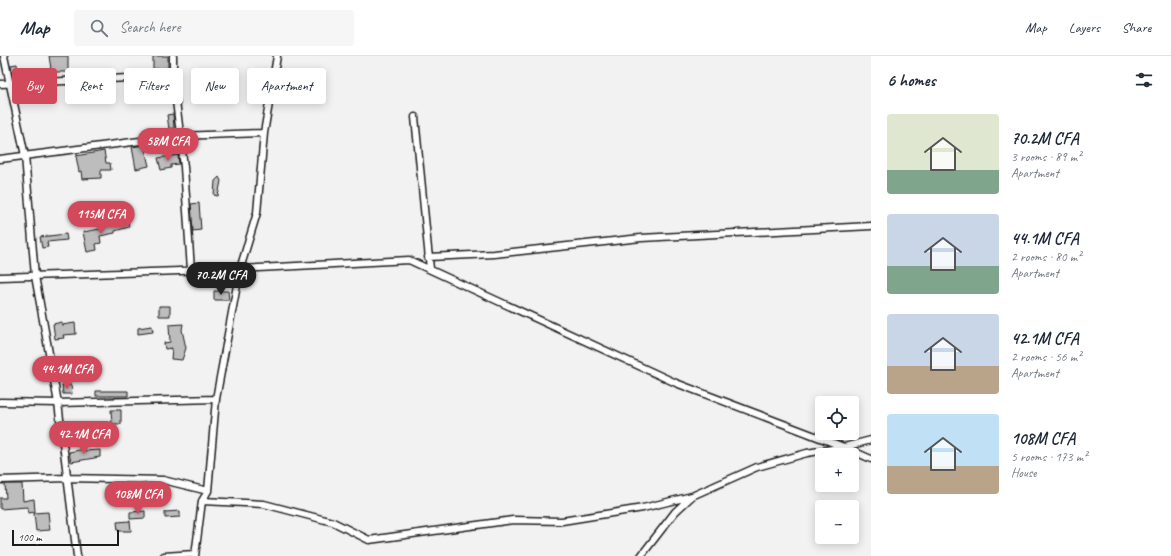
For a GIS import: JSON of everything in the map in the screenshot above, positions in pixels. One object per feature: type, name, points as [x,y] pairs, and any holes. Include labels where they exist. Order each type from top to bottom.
[{"type":"street","points":[[4,56],[25,156],[35,276],[58,403],[77,556]]},
{"type":"street","points":[[173,56],[173,68]]},
{"type":"street","points":[[164,556],[195,555],[202,501],[208,490],[216,399],[240,269],[257,213],[264,133],[277,56]]},
{"type":"street","points":[[0,84],[124,78]]},
{"type":"street","points":[[176,104],[184,167],[192,270]]},
{"type":"street","points":[[415,117],[430,269]]},
{"type":"street","points":[[0,159],[179,136],[264,133]]},
{"type":"street","points":[[428,257],[494,254],[641,238],[871,226]]},
{"type":"street","points":[[0,277],[240,269],[409,260],[676,383],[844,447],[871,459]]},
{"type":"street","points":[[0,402],[58,403],[216,399]]},
{"type":"street","points":[[202,501],[264,504],[332,522],[368,540],[513,520],[562,521],[643,508],[692,496],[757,467],[807,453],[844,447],[871,440]]},
{"type":"street","points":[[0,480],[67,478],[163,480],[208,490]]},
{"type":"street","points":[[641,556],[675,512],[692,496]]},
{"type":"building","points":[[49,56],[68,56],[68,68],[65,68],[65,72],[57,72],[57,68],[51,68]]},
{"type":"building","points":[[153,56],[168,56],[168,68],[153,68]]},
{"type":"building","points":[[17,64],[18,68],[12,68],[12,71],[11,65]]},
{"type":"building","points":[[173,114],[174,128],[169,129],[167,115]]},
{"type":"building","points":[[144,145],[149,166],[136,169],[132,147]]},
{"type":"building","points":[[104,151],[106,163],[110,163],[111,170],[101,170],[101,178],[82,179],[76,156]]},
{"type":"building","points":[[178,155],[179,164],[171,165],[171,168],[161,170],[158,158]]},
{"type":"building","points":[[219,177],[221,181],[218,196],[214,195],[215,181]]},
{"type":"building","points":[[199,203],[201,230],[193,231],[191,204]]},
{"type":"building","points":[[128,221],[129,227],[115,231],[115,233],[100,236],[101,243],[96,244],[97,250],[87,252],[83,232]]},
{"type":"building","points":[[66,234],[67,240],[47,242],[48,247],[42,248],[40,237]]},
{"type":"building","points":[[214,291],[228,291],[229,300],[214,300]]},
{"type":"building","points":[[159,306],[170,306],[170,316],[159,316]]},
{"type":"building","points":[[62,322],[62,325],[75,323],[76,334],[63,335],[64,338],[55,339],[53,324]]},
{"type":"building","points":[[183,324],[182,330],[186,348],[182,360],[171,359],[172,348],[165,349],[164,343],[170,342],[169,325]]},
{"type":"building","points":[[152,326],[153,332],[138,334],[138,328]]},
{"type":"building","points":[[62,385],[71,385],[72,394],[63,394]]},
{"type":"building","points":[[96,391],[128,391],[128,396],[96,396]]},
{"type":"building","points":[[111,410],[121,410],[121,424],[112,424]]},
{"type":"building","points":[[85,449],[85,451],[100,450],[100,457],[71,462],[69,452]]},
{"type":"building","points":[[5,484],[22,484],[23,501],[34,499],[35,512],[28,513],[27,507],[0,509],[0,498],[6,498]]},
{"type":"building","points":[[145,511],[145,518],[130,519],[130,512]]},
{"type":"building","points":[[180,511],[180,517],[165,518],[165,512]]},
{"type":"building","points":[[48,512],[50,530],[36,531],[34,513]]},
{"type":"building","points":[[130,521],[131,531],[118,531],[117,522]]}]
